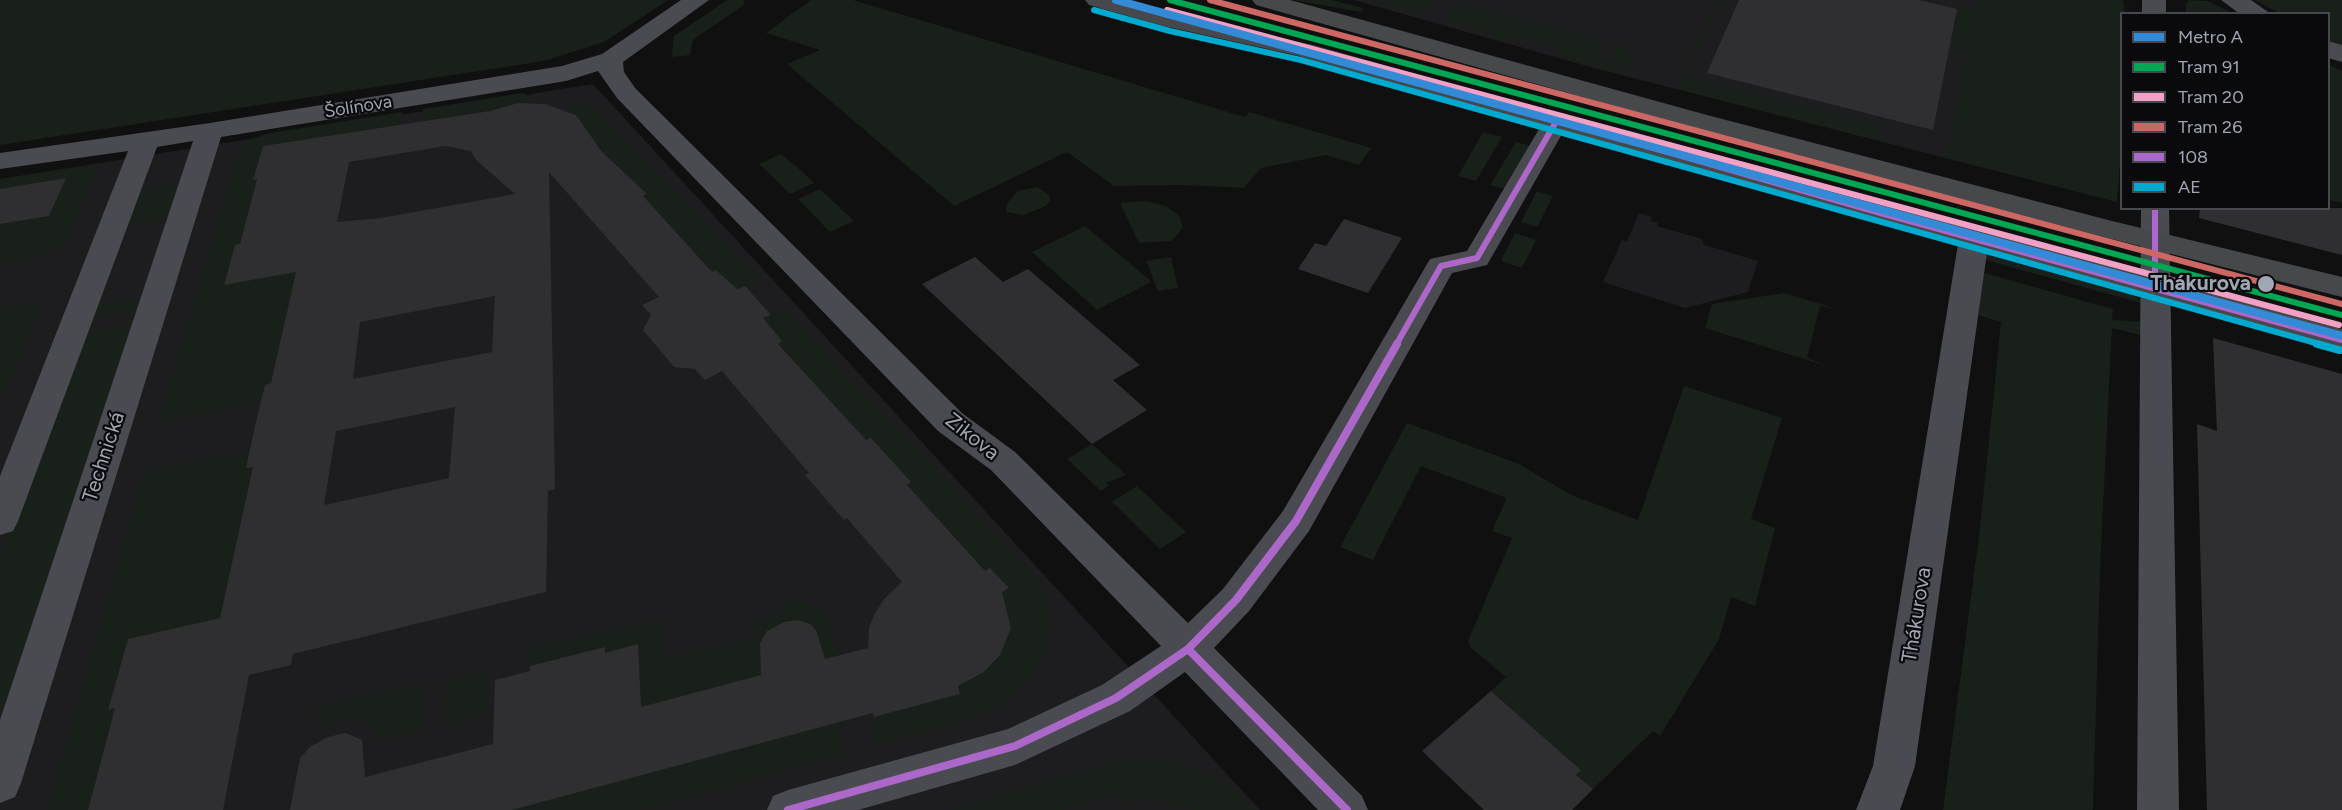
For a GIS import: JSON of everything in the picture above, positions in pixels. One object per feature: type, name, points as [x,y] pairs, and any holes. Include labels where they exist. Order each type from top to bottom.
[{"type":"main road","points":[[1097,0],[1172,21],[1304,50],[2342,339]]},
{"type":"main road","points":[[1264,0],[1698,121],[2342,287]]},
{"type":"street","name":"Šolínova","points":[[0,161],[210,131],[566,73],[611,59],[697,0]]},
{"type":"street","points":[[2233,0],[2255,12]]},
{"type":"street","name":"Zikova","points":[[611,59],[611,73],[626,93],[950,422],[1003,461],[1347,810]]},
{"type":"street","points":[[788,810],[1015,746],[1116,698],[1188,650],[1236,600],[1296,521],[1441,266],[1477,258],[1557,120]]},
{"type":"street","name":"Technická","points":[[0,783],[210,131]]},
{"type":"street","points":[[0,521],[146,140]]},
{"type":"street","points":[[2155,210],[2158,810]]},
{"type":"street","name":"Thákurova","points":[[1877,810],[1883,801],[1894,765],[1974,238]]},
{"type":"shaded area","points":[[0,0],[668,0],[604,42],[544,61],[0,145]]},
{"type":"shaded area","points":[[727,0],[743,0],[745,4],[693,40],[690,55],[672,57],[674,36]]},
{"type":"shaded area","points":[[811,0],[853,0],[1245,117],[1249,112],[1371,148],[1359,165],[1326,155],[1261,168],[1244,188],[1182,185],[1114,186],[1067,152],[954,206],[787,64],[820,50],[766,33]]},
{"type":"shaded area","points":[[1293,0],[1331,0],[1363,8],[1361,12]]},
{"type":"shaded area","points":[[1354,0],[2044,0],[2024,178],[1594,68]]},
{"type":"shaded area","points":[[1376,0],[1429,0],[1432,2],[1427,10],[1421,12]]},
{"type":"shaded area","points":[[1716,0],[1720,0],[1686,76],[1880,125],[1879,139],[1947,157],[1967,54],[1951,50],[1959,8],[1923,0],[1977,10],[1979,0],[2123,0],[2125,12],[2120,12],[2120,164],[2117,202],[1677,89]]},
{"type":"shaded area","points":[[2189,0],[2207,1],[2230,12],[2186,12],[2186,4]]},
{"type":"shaded area","points":[[2255,0],[2342,0],[2342,48],[2330,42],[2330,12],[2277,12]]},
{"type":"shaded area","points":[[1462,4],[1604,39],[1596,54],[1607,62],[1618,60],[1620,57],[1611,50],[1615,42],[1627,50],[1632,60],[1622,68],[1606,70],[1557,55],[1561,47],[1516,36],[1504,42],[1494,39],[1492,34],[1448,20],[1446,14],[1450,7],[1460,8]]},
{"type":"shaded area","points":[[2330,65],[2342,71],[2342,203],[2330,200]]},
{"type":"shaded area","points":[[593,84],[1260,810],[0,810],[0,179]]},
{"type":"shaded area","points":[[522,93],[531,96],[531,104],[515,104],[421,122],[423,109]]},
{"type":"shaded area","points":[[578,103],[591,105],[750,271],[754,270],[758,273],[759,279],[753,288],[748,290],[744,286],[737,289],[716,270],[712,272],[643,196],[646,194],[580,128],[574,116],[565,110]]},
{"type":"shaded area","points":[[402,112],[400,125],[263,146],[253,179],[257,179],[240,244],[235,245],[224,284],[296,272],[271,383],[264,385],[261,401],[159,422],[240,147],[250,139],[270,133]]},
{"type":"shaded area","points":[[1483,132],[1502,137],[1476,181],[1458,176]]},
{"type":"shaded area","points":[[1516,142],[1531,146],[1508,190],[1490,185]]},
{"type":"shaded area","points":[[781,154],[814,183],[790,194],[759,164]]},
{"type":"shaded area","points":[[85,166],[96,171],[66,243],[47,254],[0,262],[0,224],[49,216],[65,179],[0,189],[0,179]]},
{"type":"shaded area","points":[[182,183],[170,219],[122,227],[135,191]]},
{"type":"shaded area","points":[[1037,187],[1049,195],[1050,201],[1046,206],[1023,215],[1006,212],[1008,202],[1018,191]]},
{"type":"shaded area","points":[[820,189],[854,221],[830,232],[798,199]]},
{"type":"shaded area","points":[[1537,191],[1553,196],[1537,227],[1521,222]]},
{"type":"shaded area","points":[[1145,201],[1166,206],[1179,216],[1183,228],[1171,241],[1139,243],[1120,203]]},
{"type":"shaded area","points":[[1639,213],[1652,217],[1650,221],[1658,223],[1657,226],[1702,239],[1704,245],[1758,261],[1748,292],[1685,308],[1603,282],[1622,240],[1627,241]]},
{"type":"shaded area","points":[[1085,226],[1151,282],[1097,310],[1032,252]]},
{"type":"shaded area","points":[[1515,233],[1536,240],[1522,268],[1501,261]]},
{"type":"shaded area","points":[[1983,254],[2133,294],[2145,304],[1978,258]]},
{"type":"shaded area","points":[[1171,257],[1178,288],[1158,291],[1146,261]]},
{"type":"shaded area","points":[[1977,271],[2113,309],[2112,320],[2145,322],[2144,336],[2112,328],[2100,570],[2093,810],[1943,810],[1980,528],[2001,322],[1971,313]]},
{"type":"shaded area","points":[[1784,293],[1837,309],[1820,306],[1807,358],[1833,368],[1705,328],[1712,304]]},
{"type":"shaded area","points":[[146,298],[0,730],[0,556],[93,306]],"holes":[[[130,312],[125,326],[94,332],[99,318]]]},
{"type":"shaded area","points":[[30,304],[39,310],[0,403],[0,308]]},
{"type":"shaded area","points":[[779,311],[788,314],[1040,581],[1051,623],[1044,654],[1028,681],[1006,702],[992,710],[964,721],[877,745],[874,717],[959,694],[957,685],[976,677],[997,660],[1011,628],[1010,617],[1000,594],[1009,588],[985,571],[907,485],[911,482],[871,438],[866,440],[778,344],[782,341],[763,318]]},
{"type":"shaded area","points":[[1684,386],[1782,418],[1751,519],[1775,528],[1755,606],[1731,597],[1719,639],[1660,736],[1653,731],[1593,789],[1576,775],[1581,770],[1491,691],[1506,677],[1470,647],[1468,641],[1512,538],[1492,531],[1506,500],[1504,497],[1421,466],[1373,560],[1340,547],[1407,423],[1519,464],[1571,495],[1638,520]]},
{"type":"shaded area","points":[[1092,444],[1126,475],[1106,483],[1109,486],[1101,491],[1067,459]]},
{"type":"shaded area","points":[[250,451],[246,468],[253,467],[220,618],[128,639],[108,709],[115,708],[88,810],[47,810],[145,470]]},
{"type":"shaded area","points":[[1137,486],[1186,532],[1160,549],[1112,502]]},
{"type":"shaded area","points":[[795,599],[810,603],[828,618],[838,656],[821,660],[815,629],[804,621],[784,622],[767,631],[760,643],[761,675],[641,707],[638,645],[605,653],[604,647],[530,666],[530,647],[662,620],[663,659],[754,638],[753,622],[785,611],[783,600]]},
{"type":"shaded area","points":[[484,671],[484,715],[444,726],[446,681]]},
{"type":"shaded area","points":[[422,684],[421,731],[380,740],[366,723],[352,718],[318,726],[317,707]]},
{"type":"shaded area","points":[[838,722],[843,754],[641,810],[512,810]]},
{"type":"shaded area","points":[[1151,760],[1172,762],[1203,772],[1236,791],[1254,810],[1193,810],[1154,799],[1123,803],[1120,793],[1061,810],[949,810],[1116,762]]},
{"type":"building","points":[[1739,0],[1918,0],[1957,9],[1933,130],[1707,73]]},
{"type":"building","points":[[518,103],[545,104],[576,115],[602,152],[647,194],[643,196],[712,272],[716,270],[737,289],[745,286],[771,315],[763,318],[782,341],[778,344],[866,440],[871,438],[911,482],[907,485],[985,571],[990,568],[1009,588],[1002,592],[1011,628],[1000,655],[984,672],[958,686],[960,694],[874,717],[873,713],[512,810],[290,810],[300,758],[311,746],[328,737],[345,733],[362,740],[365,777],[493,744],[495,680],[530,671],[530,666],[605,647],[605,653],[638,644],[641,707],[761,675],[760,643],[767,631],[784,622],[798,620],[810,624],[816,630],[825,659],[868,648],[869,627],[875,613],[884,599],[902,582],[847,518],[844,520],[805,475],[809,473],[722,371],[705,380],[695,369],[674,367],[643,330],[651,315],[642,305],[659,297],[549,172],[555,489],[548,491],[546,592],[293,654],[291,665],[249,675],[223,810],[88,810],[115,708],[108,710],[128,639],[220,618],[253,467],[246,468],[255,426],[265,385],[271,383],[296,272],[224,285],[235,245],[240,244],[257,179],[253,180],[263,146],[490,111]],"holes":[[[445,146],[471,151],[476,160],[515,194],[381,218],[337,222],[349,162]],[[495,296],[492,352],[353,379],[360,322]],[[455,407],[449,478],[324,505],[336,431]]]},
{"type":"building","points":[[66,178],[49,216],[0,224],[0,189]]},
{"type":"building","points":[[2330,208],[2342,208],[2342,255],[2199,218],[2200,210],[2330,210]]},
{"type":"building","points":[[1344,219],[1402,238],[1368,293],[1298,269],[1315,243],[1326,246]]},
{"type":"building","points":[[975,257],[1003,282],[1028,269],[1140,365],[1113,380],[1147,410],[1092,444],[922,284]]},
{"type":"building","points":[[2213,338],[2342,374],[2342,810],[2207,810],[2197,424],[2217,431]]},
{"type":"building","points":[[1491,691],[1581,770],[1576,775],[1593,789],[1572,810],[1484,810],[1422,751]]},
{"type":"metro line","name":"A","points":[[1116,0],[2342,336]]},
{"type":"tram line","name":"91","points":[[1170,0],[2342,315]]},
{"type":"tram line","name":"26","points":[[1210,0],[2342,304]]},
{"type":"tram line","name":"20","points":[[1167,10],[2339,325]]},
{"type":"transit line","name":"AE","points":[[1094,10],[1170,31],[1301,60],[2339,350]]},
{"type":"transit line","name":"108","points":[[788,810],[1015,746],[1116,698],[1188,649],[1236,600],[1296,521],[1441,266],[1477,258],[1557,120],[1884,214],[2342,340]]},
{"type":"transit line","name":"108","points":[[2155,210],[2155,288]]},
{"type":"transit line","name":"108","points":[[1188,649],[1347,810]]},
{"type":"place","name":"Thákurova","points":[[2266,284]]}]
